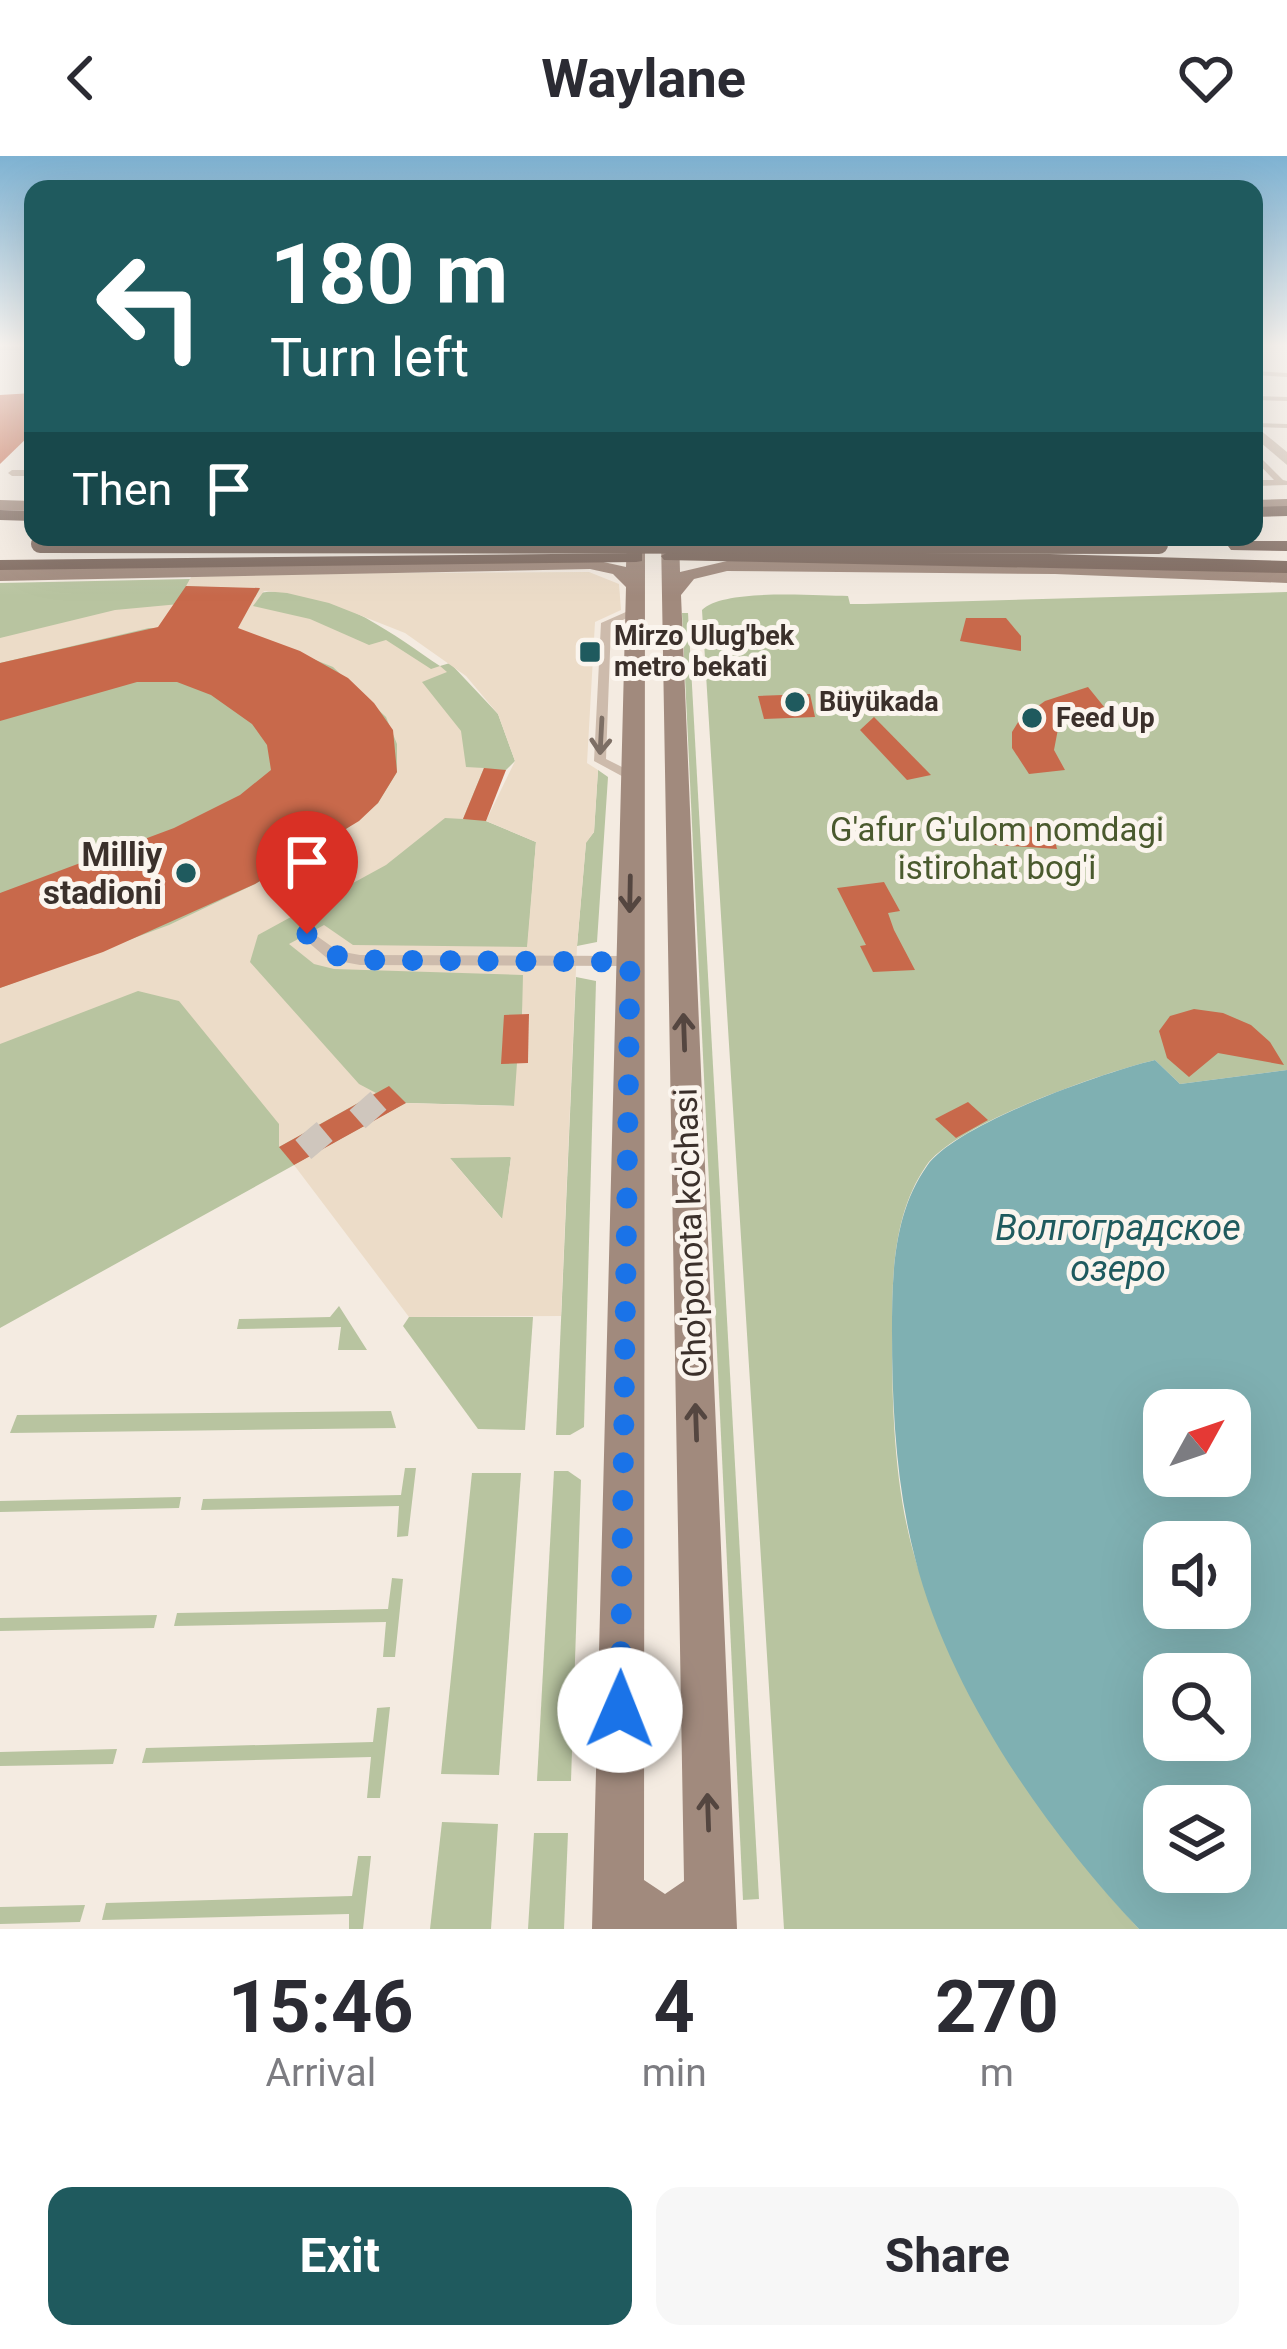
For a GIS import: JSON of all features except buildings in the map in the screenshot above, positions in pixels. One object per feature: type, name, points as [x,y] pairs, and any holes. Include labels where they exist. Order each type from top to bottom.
[{"type":"main road","points":[[0,565],[636,547]]},
{"type":"main road","name":"Cho'ponota ko'chasi","points":[[618,1910],[636,547]]},
{"type":"main road","points":[[670,547],[1287,577]]},
{"type":"main road","name":"Cho'ponota ko'chasi","points":[[670,547],[711,1909]]},
{"type":"main road","points":[[0,575],[590,564],[619,570],[635,585]]},
{"type":"main road","points":[[671,595],[688,575],[727,566],[1287,567]]},
{"type":"main road","points":[[618,1910],[652,1925],[667,1926],[711,1909]]},
{"type":"street","points":[[1263,436],[1286,459]]},
{"type":"lane","points":[[12,473],[24,473]]},
{"type":"lane","points":[[632,776],[600,761],[606,622],[634,611]]},
{"type":"lane","points":[[307,934],[333,955],[360,960],[630,962]]},
{"type":"green space","points":[[190,579],[187,586],[309,595],[357,613],[440,666],[450,663],[498,714],[515,761],[506,770],[491,770],[486,821],[536,842],[515,1106],[406,1103],[0,1328],[0,583]]},
{"type":"green space","name":"G'afur G'ulom nomdagi istirohat bog'i","points":[[1287,592],[1287,1070],[1180,1084],[1155,1060],[998,1117],[942,1150],[926,1166],[907,1204],[894,1268],[896,1446],[908,1531],[921,1575],[961,1668],[1003,1748],[1079,1859],[1139,1929],[784,1929],[702,610],[730,599],[771,595],[848,596],[850,604],[865,604]]},
{"type":"green space","points":[[682,613],[688,613],[759,1899],[743,1900]]},
{"type":"green space","points":[[598,770],[608,777],[597,942],[577,946],[586,842],[594,832]]},
{"type":"green space","points":[[576,977],[596,981],[584,1427],[570,1435],[556,1435]]},
{"type":"green space","points":[[449,1157],[511,1157],[503,1220]]},
{"type":"green space","points":[[339,1306],[367,1350],[338,1350],[341,1327],[237,1329],[239,1319],[330,1317]]},
{"type":"green space","points":[[409,1317],[533,1317],[525,1430],[478,1429],[403,1326]]},
{"type":"green space","points":[[391,1411],[396,1428],[10,1433],[17,1415]]},
{"type":"green space","points":[[405,1468],[416,1468],[408,1536],[397,1537],[399,1506],[201,1510],[203,1499],[401,1495]]},
{"type":"green space","points":[[554,1471],[568,1471],[581,1480],[571,1781],[537,1781]]},
{"type":"green space","points":[[472,1473],[521,1473],[499,1775],[441,1774]]},
{"type":"green space","points":[[181,1497],[179,1508],[0,1512],[0,1501]]},
{"type":"green space","points":[[392,1578],[403,1579],[395,1657],[383,1657],[386,1622],[174,1626],[177,1613],[388,1609]]},
{"type":"green space","points":[[157,1615],[154,1628],[0,1631],[0,1618]]},
{"type":"green space","points":[[390,1707],[380,1798],[367,1798],[371,1757],[142,1763],[146,1748],[373,1742],[377,1708]]},
{"type":"green space","points":[[117,1749],[113,1764],[0,1766],[0,1752]]},
{"type":"green space","points":[[442,1822],[498,1824],[491,1929],[430,1929]]},
{"type":"green space","points":[[534,1833],[568,1833],[564,1929],[528,1929]]},
{"type":"green space","points":[[358,1856],[371,1856],[363,1929],[349,1929],[349,1914],[102,1920],[106,1903],[352,1896]]},
{"type":"green space","points":[[85,1905],[80,1922],[0,1924],[0,1907]]},
{"type":"shaded area","points":[[589,572],[619,584],[621,610],[595,622],[587,763],[598,770],[577,946],[561,1316],[409,1317],[294,1165],[406,1103],[514,1106],[517,1063],[528,1062],[529,1015],[522,1015],[523,975],[334,969],[314,964],[289,944],[324,925],[353,945],[527,947],[536,842],[486,821],[515,761],[498,714],[466,676],[405,633],[329,603],[287,593],[264,591],[253,606],[310,619],[369,645],[386,640],[431,669],[440,666],[447,672],[422,682],[461,731],[466,767],[484,768],[463,819],[445,818],[386,865],[258,935],[250,962],[359,1084],[376,1093],[279,1147],[279,1124],[179,1001],[138,991],[0,1044],[0,988],[169,925],[255,884],[334,839],[378,803],[397,772],[397,744],[386,717],[333,667],[245,632],[149,628],[0,663],[0,638],[115,610],[255,597],[260,589],[186,586],[193,574]],"holes":[[[450,1158],[511,1158],[502,1219]]]},
{"type":"water","name":"Волгоградское озеро","points":[[1155,1060],[1180,1084],[1287,1070],[1287,1929],[1139,1929],[1069,1848],[1005,1757],[951,1659],[915,1558],[899,1474],[892,1360],[897,1246],[907,1204],[927,1166],[943,1150],[998,1117]]},
{"type":"tunnel","points":[[360,1101],[376,1119]]},
{"type":"tunnel","points":[[306,1131],[322,1150]]},
{"type":"place","name":"Mirzo Ulug'bek metro bekati","points":[[590,652]]},
{"type":"place","name":"Büyükada","points":[[795,702]]},
{"type":"place","name":"Feed Up","points":[[1032,718]]},
{"type":"place","name":"Milliy stadioni","points":[[186,873]]},
{"type":"route","points":[[307,934],[333,955],[360,960],[630,962],[620,1710]]}]
